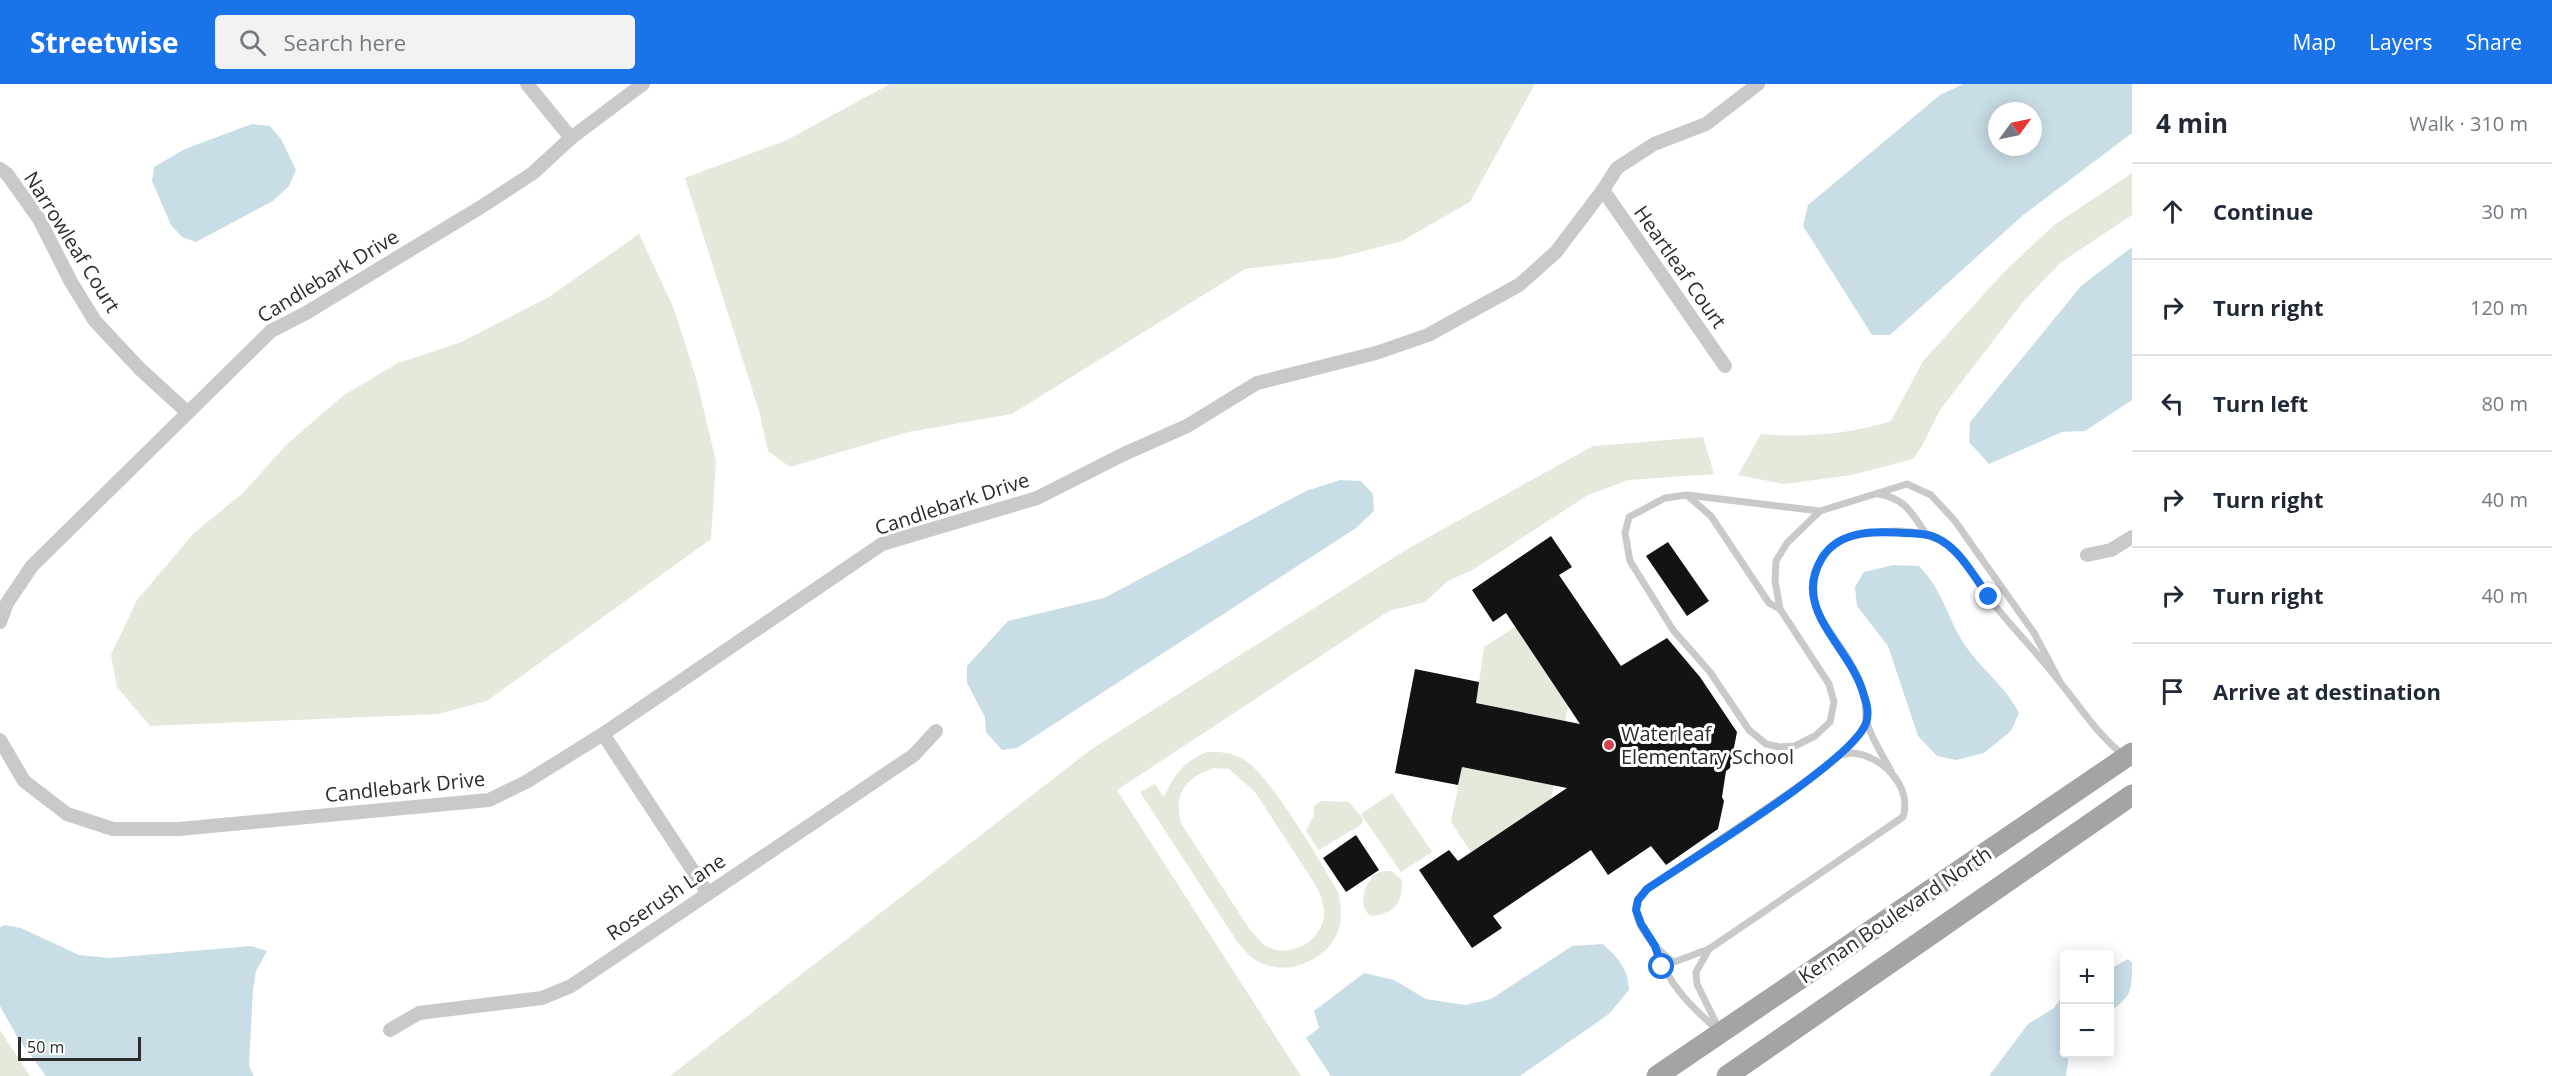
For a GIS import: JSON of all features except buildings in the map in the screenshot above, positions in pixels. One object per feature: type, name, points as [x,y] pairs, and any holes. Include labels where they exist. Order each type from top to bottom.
[{"type":"main road","name":"Kernan Boulevard North","points":[[1657,1076],[2130,758]]},
{"type":"main road","name":"Kernan Boulevard North","points":[[1727,1076],[2132,795]]},
{"type":"street","points":[[527,84],[571,138]]},
{"type":"street","name":"Candlebark Drive","points":[[0,622],[7,603],[32,566],[271,330],[306,313],[533,173],[571,138],[643,84]]},
{"type":"street","name":"Candlebark Drive","points":[[0,740],[24,781],[67,814],[113,829],[179,830],[489,801],[526,782],[603,734],[882,544],[1036,498],[1124,454],[1169,435],[1257,383],[1376,353],[1428,335],[1519,285],[1556,252],[1617,168],[1654,144],[1706,124],[1758,84]]},
{"type":"street","name":"Narrowleaf Court","points":[[0,169],[7,174],[39,219],[71,282],[95,321],[140,369],[187,412]]},
{"type":"street","name":"Heartleaf Court","points":[[1603,190],[1725,366]]},
{"type":"street","points":[[2087,555],[2111,550],[2132,537]]},
{"type":"street","name":"Roserush Lane","points":[[390,1029],[419,1013],[542,998],[571,986],[707,892],[914,755],[936,731]]},
{"type":"street","points":[[603,734],[707,892]]},
{"type":"lane","points":[[1820,511],[1794,535],[1776,561],[1775,581],[1780,609],[1828,684],[1833,702],[1830,722],[1815,736],[1796,746],[1779,747],[1766,744],[1749,730],[1710,672],[1673,630],[1630,561],[1625,533],[1629,518],[1665,498],[1688,495],[1820,511],[1907,484],[1931,495],[1955,521],[2034,633],[2059,680]]},
{"type":"lane","points":[[1876,493],[1895,497],[1907,508],[1927,535]]},
{"type":"lane","points":[[1688,495],[1711,516],[1769,603],[1780,609]]},
{"type":"lane","points":[[1655,946],[1674,962],[1710,949],[1903,817],[1907,805],[1904,793],[1892,774],[1867,722],[1867,707],[1863,689],[1849,660],[1818,615],[1812,598],[1812,582],[1817,565],[1828,548],[1846,537],[1883,531],[1927,535],[1944,542],[1963,560],[2017,633],[2059,680],[2102,737],[2130,758]]},
{"type":"lane","points":[[1721,1033],[1689,1005],[1662,967],[1655,946],[1641,924],[1636,910],[1638,900],[1647,889],[1805,782],[1840,755],[1855,740],[1867,722]]},
{"type":"lane","points":[[1840,755],[1852,753],[1869,756],[1892,774]]},
{"type":"lane","points":[[1710,949],[1695,972],[1697,984],[1721,1033]]},
{"type":"shaded area","points":[[890,84],[1535,84],[1470,202],[1402,241],[1337,258],[1245,269],[1012,414],[908,432],[790,467],[768,451],[759,411],[685,178],[787,140]]},
{"type":"shaded area","points":[[2132,173],[2132,215],[2060,263],[2023,302],[1940,410],[1913,459],[1852,475],[1784,484],[1738,475],[1761,434],[1827,434],[1891,421],[1923,361],[2004,272],[2054,225]]},
{"type":"shaded area","points":[[639,234],[674,309],[696,378],[716,461],[711,539],[487,701],[438,714],[150,726],[117,687],[111,655],[137,600],[195,532],[243,493],[287,444],[344,395],[398,363],[459,343],[549,297]]},
{"type":"shaded area","points":[[1703,437],[1714,474],[1629,480],[1588,495],[1474,569],[1448,581],[1425,602],[1389,611],[1117,790],[1301,1076],[670,1076],[1093,748],[1409,548],[1593,446]]},
{"type":"shaded area","points":[[1515,627],[1568,706],[1565,721],[1476,703],[1484,647]]},
{"type":"shaded area","points":[[1207,752],[1221,752],[1239,757],[1254,768],[1294,820],[1338,892],[1341,917],[1339,930],[1326,949],[1308,962],[1286,968],[1275,967],[1254,959],[1238,943],[1140,792],[1155,784],[1164,797],[1180,770]],"holes":[[[1214,768],[1229,769],[1255,792],[1315,884],[1323,904],[1324,916],[1316,934],[1309,941],[1292,950],[1272,949],[1263,944],[1250,930],[1182,825],[1179,815],[1180,797],[1188,782]]]},
{"type":"shaded area","points":[[1462,767],[1554,785],[1551,799],[1471,852],[1451,822]]},
{"type":"shaded area","points":[[1392,793],[1432,852],[1401,872],[1361,814]]},
{"type":"shaded area","points":[[1321,801],[1349,802],[1363,819],[1362,824],[1319,850],[1306,831],[1314,815],[1314,806]]},
{"type":"shaded area","points":[[1391,871],[1402,880],[1399,901],[1386,913],[1371,916],[1364,907],[1365,889],[1376,874]]},
{"type":"shaded area","points":[[0,1030],[30,1076],[0,1076]]},
{"type":"water","points":[[1963,84],[2132,84],[2132,133],[2022,216],[1890,335],[1872,335],[1803,226],[1808,205],[1940,95]]},
{"type":"water","points":[[252,124],[270,126],[281,139],[296,170],[289,186],[273,201],[196,242],[182,237],[171,225],[152,181],[154,167],[185,149]]},
{"type":"water","points":[[2132,247],[2132,400],[2085,431],[2062,432],[1989,464],[1969,442],[1970,422],[2081,286]]},
{"type":"water","points":[[1340,480],[1361,481],[1373,494],[1374,511],[1356,528],[1017,748],[1002,750],[986,732],[985,717],[967,683],[967,666],[1008,621],[1104,598],[1306,491]]},
{"type":"water","points":[[1893,565],[1919,566],[1927,574],[1961,639],[2006,693],[2019,713],[2011,731],[1984,753],[1956,760],[1937,756],[1918,736],[1888,646],[1857,606],[1855,587],[1864,572]]},
{"type":"water","points":[[5,925],[21,928],[79,955],[110,958],[251,946],[267,951],[256,971],[253,989],[249,1066],[254,1076],[46,1076],[18,1038],[0,1006],[0,927]]},
{"type":"water","points":[[1603,944],[1622,964],[1629,990],[1609,1014],[1520,1076],[1331,1076],[1306,1038],[1319,1028],[1314,1011],[1364,973],[1394,980],[1426,999],[1465,1005],[1491,999],[1572,946]]},
{"type":"water","points":[[2128,959],[2132,962],[2129,992],[2127,997],[2114,1008],[2114,1004],[2114,967]]},
{"type":"water","points":[[2060,999],[2060,1058],[2068,1058],[2066,1076],[1989,1076],[2028,1024],[2054,1008]]},
{"type":"place","name":"Waterleaf Elementary School","points":[[1609,745]]},
{"type":"route","points":[[1662,967],[1655,946],[1641,924],[1636,910],[1638,900],[1647,889],[1805,782],[1840,755],[1855,740],[1867,722],[1867,707],[1863,689],[1849,660],[1818,615],[1812,598],[1812,582],[1817,565],[1828,548],[1846,537],[1883,531],[1927,535],[1944,542],[1963,560],[1989,597]]}]
